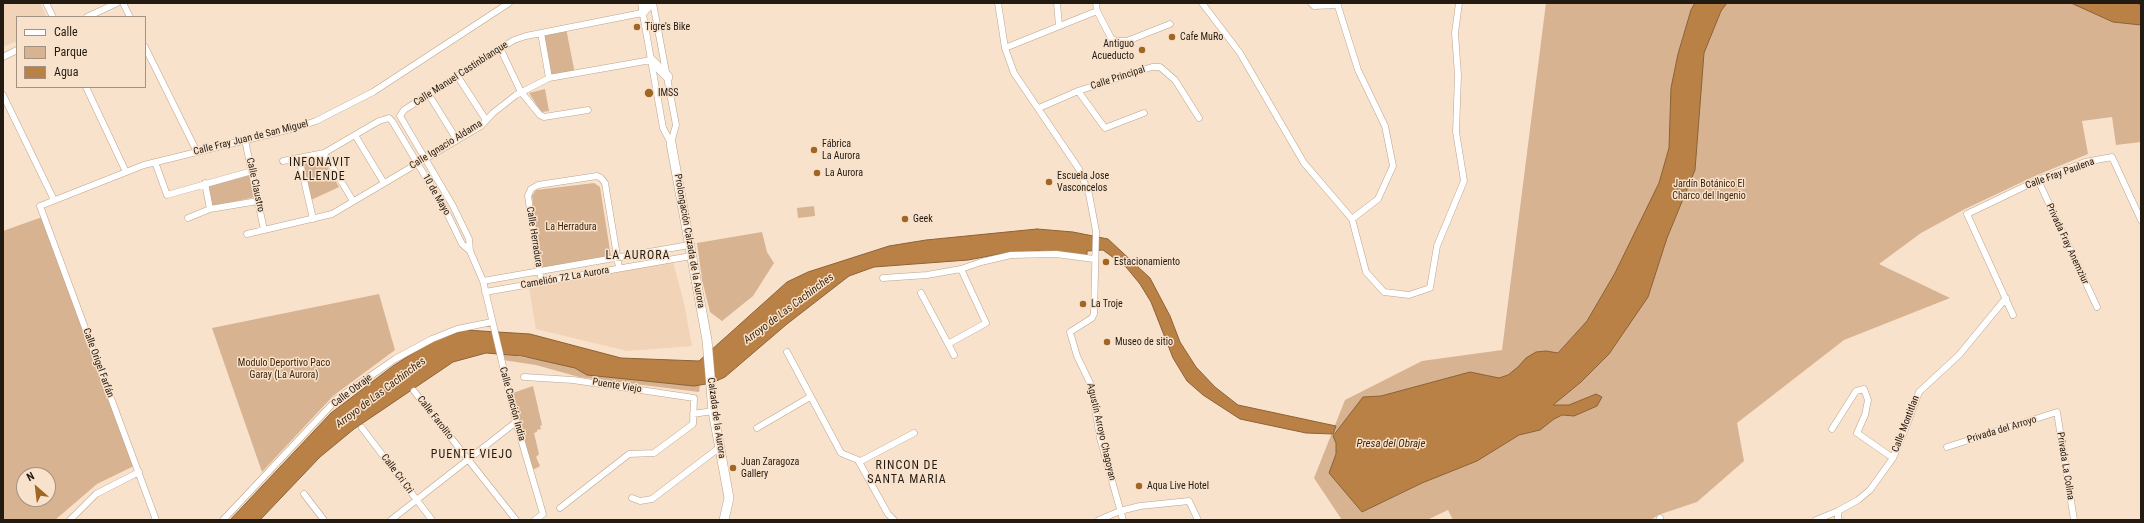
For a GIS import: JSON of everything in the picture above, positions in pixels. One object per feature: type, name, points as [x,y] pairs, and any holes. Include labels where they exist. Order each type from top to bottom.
[{"type":"main road","points":[[642,13],[652,3]]},
{"type":"main road","points":[[651,60],[668,77]]},
{"type":"main road","name":"Prolongación Calzada de la Aurora","points":[[671,143],[707,340]]},
{"type":"main road","name":"Calzada de la Aurora","points":[[707,340],[713,411],[729,498],[724,520]]},
{"type":"street","points":[[46,3],[52,16]]},
{"type":"street","points":[[89,16],[117,3]]},
{"type":"street","points":[[123,3],[130,16]]},
{"type":"street","name":"Calle Fray Juan de San Miguel","points":[[40,206],[155,162],[295,128],[316,121],[373,92],[509,3]]},
{"type":"street","name":"Prolongación Calzada de la Aurora","points":[[641,3],[664,128],[671,143]]},
{"type":"street","name":"Prolongación Calzada de la Aurora","points":[[652,3],[668,77],[676,125],[671,143]]},
{"type":"street","points":[[883,278],[912,277],[961,269],[981,262],[1011,255],[1056,254],[1095,257],[1096,231],[1092,209],[1083,177],[1039,108],[1014,73],[1005,48],[998,3]]},
{"type":"street","points":[[1057,3],[1059,26]]},
{"type":"street","points":[[1097,3],[1097,11],[1111,38],[1116,42],[1127,41],[1170,24]]},
{"type":"street","points":[[1202,3],[1240,53],[1304,163],[1352,219],[1366,272],[1384,292],[1409,295],[1430,288],[1437,246],[1464,181],[1456,132],[1458,75],[1455,33],[1459,3]]},
{"type":"street","points":[[1311,3],[1314,6],[1337,4],[1358,70],[1385,126],[1393,166],[1378,200],[1352,219]]},
{"type":"street","points":[[1005,48],[1097,11]]},
{"type":"street","name":"Calle Manuel Castinblanque","points":[[400,116],[404,110],[514,40],[540,33],[642,13]]},
{"type":"street","points":[[540,33],[549,78]]},
{"type":"street","points":[[500,48],[521,92],[540,115],[544,117],[588,110]]},
{"type":"street","points":[[146,49],[197,152]]},
{"type":"street","points":[[3,56],[16,50]]},
{"type":"street","name":"Calle Ignacio Aldama","points":[[247,234],[332,214],[481,126],[493,113],[521,92],[549,78],[651,60]]},
{"type":"street","name":"Calle Principal","points":[[1039,108],[1078,91],[1152,67],[1160,67],[1175,80],[1199,118]]},
{"type":"street","points":[[458,77],[486,120]]},
{"type":"street","points":[[86,88],[126,172]]},
{"type":"street","points":[[1078,91],[1105,128],[1144,113]]},
{"type":"street","points":[[3,95],[54,200]]},
{"type":"street","points":[[429,95],[457,140]]},
{"type":"street","name":"10 de Mayo","points":[[400,116],[457,213],[469,239],[470,251],[485,292]]},
{"type":"street","name":"10 de Mayo","points":[[355,135],[379,121],[389,118],[392,121],[449,217],[462,244],[470,251]]},
{"type":"street","points":[[283,161],[324,153],[355,135],[384,183]]},
{"type":"street","name":"Calle Claustro","points":[[245,140],[264,230]]},
{"type":"street","points":[[324,153],[353,201]]},
{"type":"street","name":"Calle Fray Paulena","points":[[2006,298],[1967,214],[2038,180],[2085,162],[2112,157],[2141,220]]},
{"type":"street","points":[[299,158],[313,219]]},
{"type":"street","points":[[155,162],[167,195],[205,183],[252,171]]},
{"type":"street","name":"Calle Herradura","points":[[543,282],[539,271],[528,196],[531,189],[538,185],[597,176],[602,178],[605,183],[619,268]]},
{"type":"street","name":"Privada Fray Anemziur","points":[[2038,180],[2097,308]]},
{"type":"street","points":[[205,183],[210,209]]},
{"type":"street","points":[[188,218],[210,209],[258,201]]},
{"type":"street","name":"Calle Origel Farfán","points":[[40,206],[156,520]]},
{"type":"street","points":[[449,217],[457,213]]},
{"type":"street","name":"Camelión 72 La Aurora","points":[[482,281],[689,245]]},
{"type":"street","name":"Camelión 72 La Aurora","points":[[485,292],[691,256]]},
{"type":"street","name":"Agustín Arroyo Chagoyan","points":[[1095,257],[1094,314],[1092,318],[1070,332],[1077,356],[1091,386],[1100,438],[1123,520]]},
{"type":"street","points":[[948,344],[986,323],[961,269]]},
{"type":"street","name":"Calle Canción India","points":[[485,292],[516,422],[543,514],[536,520]]},
{"type":"street","points":[[921,292],[954,354]]},
{"type":"street","points":[[2006,298],[2013,315]]},
{"type":"street","name":"Calle Montitlan","points":[[1816,520],[1838,511],[1858,500],[1870,490],[1893,458],[1919,392],[1959,355],[2006,298]]},
{"type":"street","name":"Calle Obraje","points":[[223,520],[337,399],[395,359],[432,339],[457,329],[492,322]]},
{"type":"street","points":[[787,352],[840,453],[859,462],[888,514],[894,520]]},
{"type":"street","name":"Puente Viejo","points":[[524,377],[573,380],[694,398],[693,414]]},
{"type":"street","points":[[1832,429],[1856,391],[1864,389],[1868,400],[1865,415],[1857,433],[1893,458]]},
{"type":"street","name":"Calle Farolito","points":[[414,391],[516,520]]},
{"type":"street","points":[[757,428],[810,398]]},
{"type":"street","points":[[560,508],[629,454],[654,453],[693,424],[693,414],[713,411]]},
{"type":"street","name":"Privada del Arroyo","points":[[1947,447],[2057,412]]},
{"type":"street","name":"Privada La Colina","points":[[2057,412],[2074,520]]},
{"type":"street","points":[[391,520],[516,422]]},
{"type":"street","name":"Calle Cri Cri","points":[[362,428],[432,520]]},
{"type":"street","points":[[859,462],[914,433]]},
{"type":"street","points":[[632,498],[640,502],[652,499],[720,447]]},
{"type":"street","points":[[70,520],[96,494],[139,472]]},
{"type":"street","points":[[304,494],[324,520]]},
{"type":"street","points":[[1099,520],[1120,511],[1163,502],[1189,501],[1198,520]]},
{"type":"street","points":[[1838,511],[1838,520]]},
{"type":"shaded area","points":[[3,3],[40,3],[46,16],[16,16],[16,41],[3,47]]},
{"type":"shaded area","points":[[673,262],[684,303],[692,346],[627,351],[536,329],[529,288]]},
{"type":"green space","name":"Jardín Botánico El Charco del Ingenio","points":[[1546,3],[2141,3],[2141,142],[2116,145],[2112,117],[2082,121],[2088,154],[2035,176],[1965,209],[1921,233],[1879,264],[1950,298],[1844,340],[1737,423],[1744,461],[1697,502],[1658,515],[1651,520],[1453,520],[1448,510],[1427,520],[1342,520],[1314,478],[1345,400],[1422,361],[1502,350]]},
{"type":"green space","points":[[566,28],[575,74],[549,78],[541,33]]},
{"type":"green space","points":[[545,89],[549,111],[541,112],[529,93]]},
{"type":"green space","points":[[321,156],[339,187],[311,200],[300,158]]},
{"type":"green space","points":[[250,174],[255,197],[210,207],[206,183]]},
{"type":"green space","name":"La Herradura","points":[[594,183],[600,187],[611,257],[541,268],[532,196],[536,190]]},
{"type":"green space","points":[[814,206],[815,216],[798,218],[797,208]]},
{"type":"green space","points":[[45,216],[136,465],[97,484],[55,520],[3,520],[3,231]]},
{"type":"green space","points":[[762,232],[767,252],[774,263],[753,296],[722,321],[710,312],[702,280],[697,243]]},
{"type":"green space","name":"Modulo Deportivo Paco Garay (La Aurora)","points":[[379,294],[395,350],[333,396],[262,472],[212,328]]},
{"type":"green space","points":[[502,354],[700,384],[699,392],[579,377],[536,365],[503,360]]},
{"type":"green space","points":[[533,386],[542,425],[540,426],[541,429],[534,433],[539,454],[536,457],[540,466],[535,469],[531,468],[510,394]]},
{"type":"water","name":"Presa del Obraje","points":[[1695,3],[1727,3],[1721,11],[1704,53],[1695,170],[1667,238],[1648,297],[1609,354],[1581,382],[1553,405],[1569,405],[1596,394],[1602,397],[1597,406],[1574,416],[1562,415],[1554,419],[1540,430],[1519,435],[1477,461],[1422,483],[1362,512],[1329,473],[1336,454],[1336,443],[1333,436],[1363,397],[1381,396],[1470,372],[1499,378],[1508,375],[1526,358],[1536,352],[1546,351],[1558,353],[1587,321],[1615,273],[1659,183],[1669,148],[1671,88],[1678,54],[1691,10]]},
{"type":"water","points":[[2071,3],[2136,3],[2141,5],[2141,25],[2113,22]]},
{"type":"water","name":"Arroyo de Las Cachinches","points":[[1037,229],[1073,232],[1108,239],[1150,278],[1170,316],[1180,342],[1196,367],[1215,387],[1238,405],[1336,426],[1333,434],[1306,433],[1240,419],[1203,395],[1187,381],[1173,358],[1151,302],[1140,284],[1126,267],[1103,250],[1087,251],[1087,256],[1038,251],[1000,254],[968,260],[874,267],[849,276],[787,324],[725,377],[712,383],[694,386],[587,375],[575,368],[522,356],[486,353],[453,362],[354,429],[320,457],[260,520],[230,520],[331,413],[393,366],[430,342],[465,330],[530,334],[621,358],[699,361],[787,282],[808,272],[889,246],[926,240]]},
{"type":"place","name":"Tigre's Bike","points":[[637,27]]},
{"type":"place","name":"Cafe MuRo","points":[[1172,37]]},
{"type":"place","name":"Antiguo Acueducto","points":[[1142,50]]},
{"type":"place","name":"IMSS","points":[[649,93]]},
{"type":"place","name":"Fábrica La Aurora","points":[[814,150]]},
{"type":"place","name":"La Aurora","points":[[817,173]]},
{"type":"place","name":"Escuela Jose Vasconcelos","points":[[1049,182]]},
{"type":"place","name":"Geek","points":[[905,219]]},
{"type":"place","name":"Estacionamiento","points":[[1106,262]]},
{"type":"place","name":"La Troje","points":[[1083,304]]},
{"type":"place","name":"Museo de sitio","points":[[1107,342]]},
{"type":"place","name":"Juan Zaragoza Gallery","points":[[733,468]]},
{"type":"place","name":"Aqua Live Hotel","points":[[1139,486]]},
{"type":"district","name":"INFONAVIT ALLENDE","points":[[320,170]]},
{"type":"district","name":"LA AURORA","points":[[638,256]]},
{"type":"district","name":"PUENTE VIEJO","points":[[472,455]]},
{"type":"district","name":"RINCON DE SANTA MARIA","points":[[907,473]]}]
